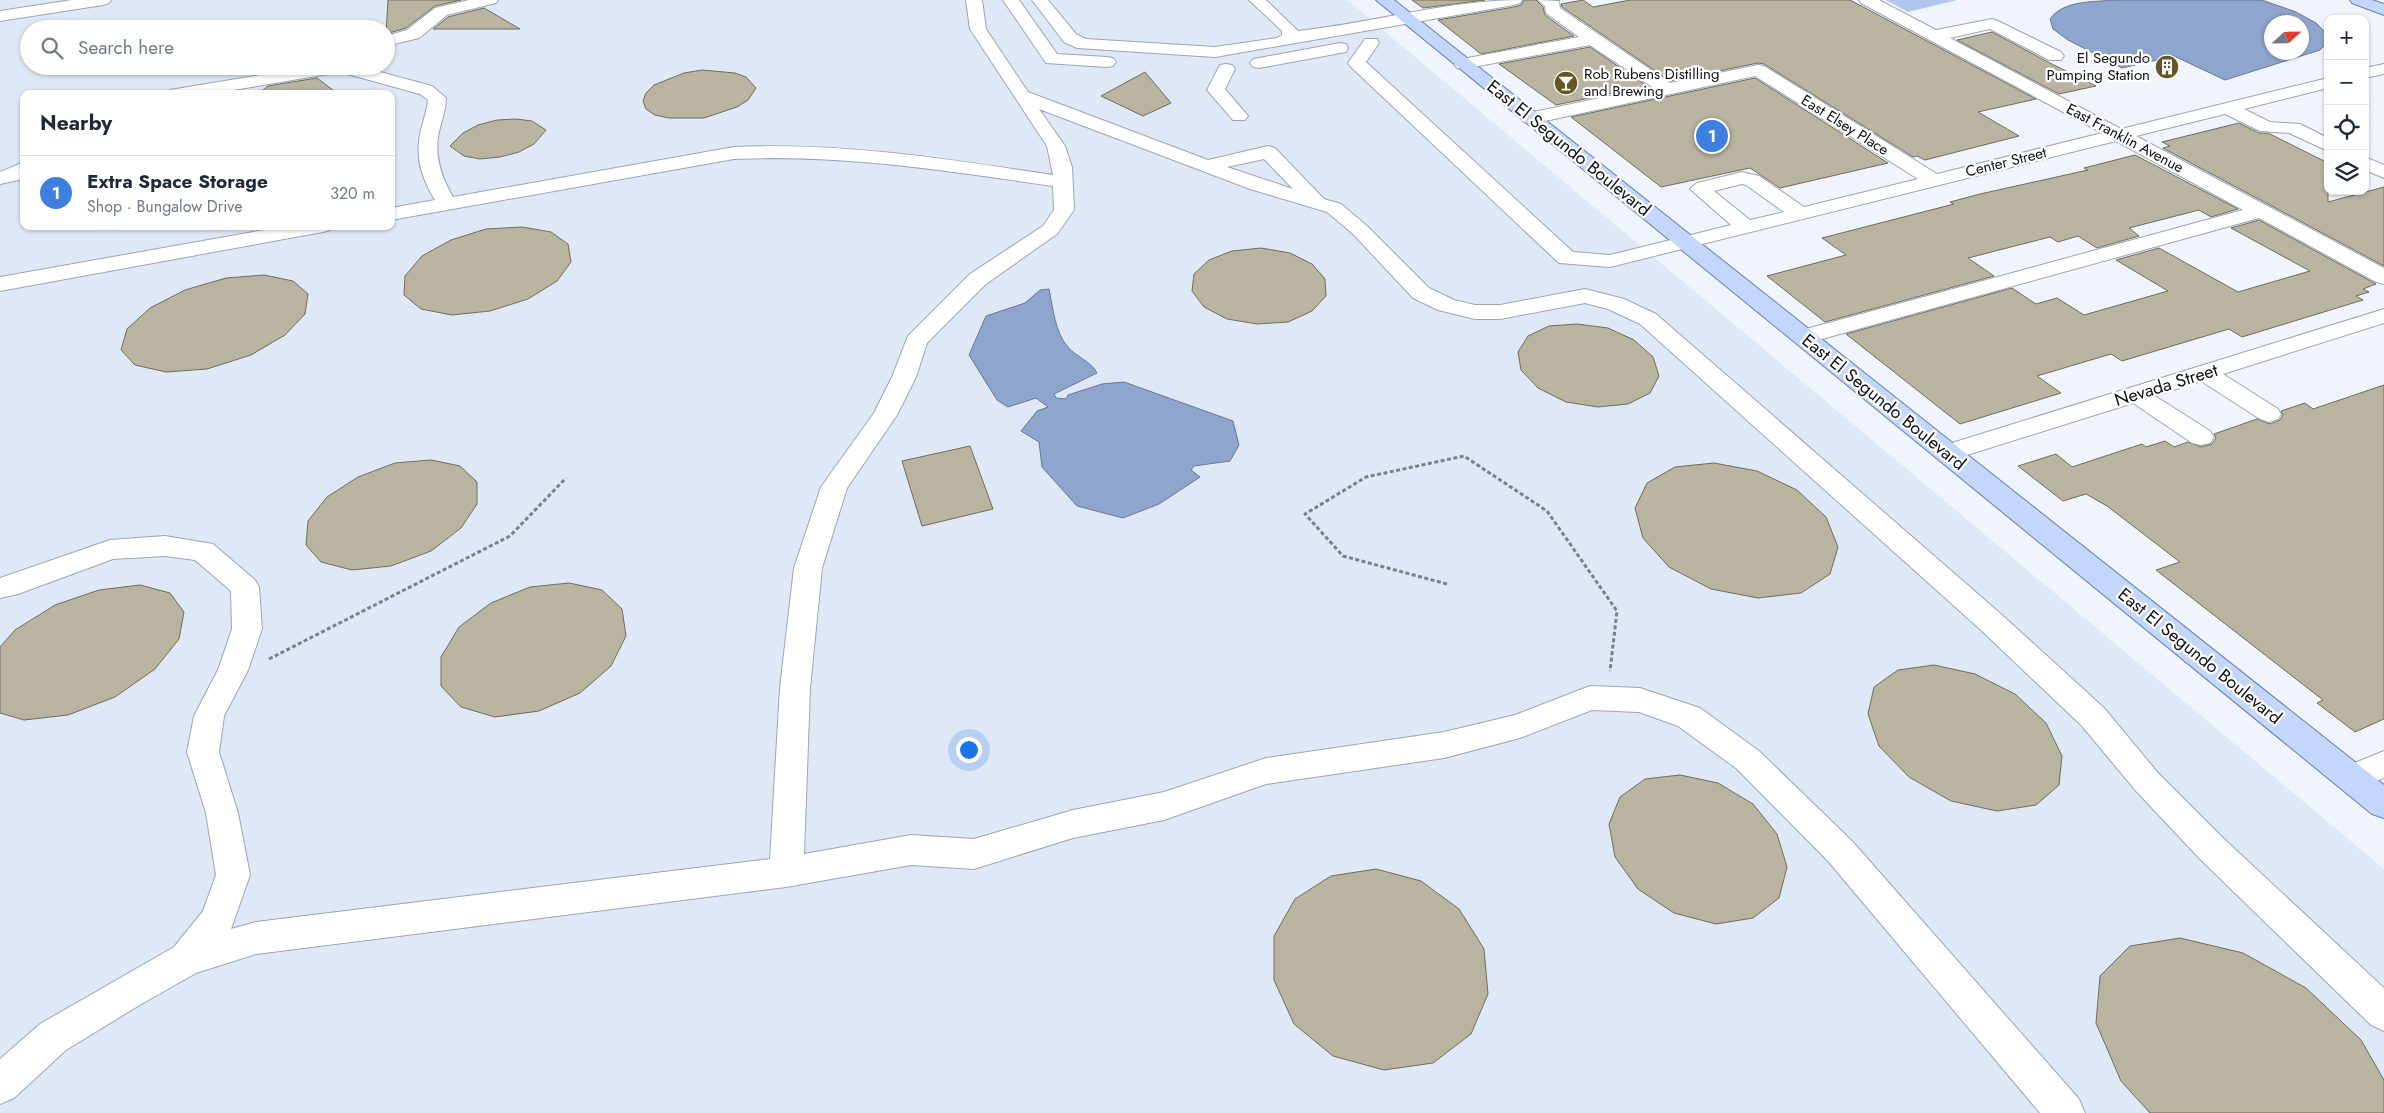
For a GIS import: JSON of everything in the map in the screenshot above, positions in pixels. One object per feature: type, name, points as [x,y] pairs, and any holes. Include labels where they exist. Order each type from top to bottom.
[{"type":"main road","name":"East El Segundo Boulevard","points":[[1384,0],[2384,804]]},
{"type":"main road","points":[[2358,0],[2384,10]]},
{"type":"street","points":[[0,16],[103,0]]},
{"type":"street","points":[[395,39],[413,34],[441,11],[490,0]]},
{"type":"street","points":[[786,872],[795,688],[808,568],[834,487],[885,415],[904,376],[916,341],[978,279],[1050,230],[1064,210],[1063,182],[1056,146],[978,29],[974,0]]},
{"type":"street","points":[[1011,0],[1052,58],[1226,69],[1371,43],[1417,26],[1514,0]]},
{"type":"street","points":[[1040,0],[1070,38],[1083,44],[1215,52],[1281,42],[1291,37],[1345,30],[1417,26]]},
{"type":"street","points":[[1257,0],[1290,30],[1291,37]]},
{"type":"street","points":[[1546,0],[1553,4],[1552,10],[1666,90]]},
{"type":"street","name":"East Franklin Avenue","points":[[1866,0],[2384,277]]},
{"type":"street","points":[[1933,36],[1992,24],[2055,56]]},
{"type":"street","points":[[1463,64],[1593,39]]},
{"type":"street","name":"Center Street","points":[[1371,43],[1357,63],[1567,258],[1610,261],[1684,241],[2324,84]]},
{"type":"street","points":[[1226,69],[1216,90],[1239,116]]},
{"type":"street","points":[[2369,73],[2384,69]]},
{"type":"street","name":"East Elsey Place","points":[[1666,90],[1758,70],[1933,180]]},
{"type":"street","points":[[200,90],[289,75]]},
{"type":"street","points":[[370,75],[426,90],[437,98],[437,111],[429,137],[428,162],[437,188],[448,204]]},
{"type":"street","points":[[1531,118],[1666,90]]},
{"type":"street","points":[[1021,96],[1257,185],[1334,208],[1360,230],[1422,292],[1446,305],[1475,312],[1500,312],[1585,296],[1616,304],[1648,319],[1992,623],[2093,717],[2147,782],[2212,849],[2384,1013]]},
{"type":"street","points":[[2227,108],[2267,127],[2293,128],[2324,143]]},
{"type":"street","points":[[395,213],[734,153],[773,150],[817,150],[871,155],[1063,182]]},
{"type":"street","points":[[1206,166],[1268,152],[1317,203]]},
{"type":"street","points":[[2369,165],[2384,172]]},
{"type":"street","points":[[0,178],[12,176],[20,171]]},
{"type":"street","points":[[1745,226],[1700,190],[1704,187],[1742,178],[1752,180],[1798,213]]},
{"type":"street","points":[[1803,337],[2260,211]]},
{"type":"street","points":[[0,284],[300,230]]},
{"type":"street","name":"Nevada Street","points":[[1948,453],[2384,316]]},
{"type":"street","points":[[2204,373],[2268,414]]},
{"type":"street","points":[[2136,394],[2201,437]]},
{"type":"street","points":[[0,588],[8,587],[110,550],[165,546],[203,551],[245,587],[247,629],[228,679],[209,716],[203,752],[222,813],[233,875],[218,919],[187,959]]},
{"type":"street","points":[[0,1085],[53,1037],[187,959],[256,938],[786,872],[912,850],[974,854],[1073,824],[1164,806],[1266,771],[1444,745],[1520,726],[1590,698],[1640,700],[1689,717],[1748,760],[1840,851],[2065,1113]]},
{"type":"street","points":[[2352,778],[2384,764]]},
{"type":"path","points":[[1447,584],[1343,556],[1305,514],[1366,477],[1464,456],[1547,511],[1617,612],[1606,699]]},
{"type":"path","points":[[228,679],[510,536],[566,478]]},
{"type":"shaded area","points":[[0,0],[1347,0],[2384,869],[2384,1113],[0,1113]]},
{"type":"shaded area","points":[[1886,0],[1957,0],[1908,12]]},
{"type":"shaded area","points":[[2116,0],[2262,0],[2301,15],[2264,15],[2264,60],[2288,60],[2225,80],[2174,56],[2122,68],[2068,40],[2053,29],[2050,19],[2056,13],[2071,5]]},
{"type":"shaded area","points":[[2309,19],[2324,31],[2324,46],[2320,50],[2309,53]]},
{"type":"shaded area","points":[[1049,289],[1060,335],[1071,350],[1091,365],[1097,373],[1054,394],[1056,398],[1066,399],[1068,395],[1102,384],[1124,382],[1233,421],[1239,445],[1230,461],[1194,466],[1191,470],[1200,477],[1159,504],[1123,518],[1077,506],[1042,467],[1039,442],[1021,431],[1037,411],[1048,407],[1036,398],[1008,407],[997,400],[969,355],[986,316],[1025,303],[1040,290]]},
{"type":"building","points":[[388,0],[461,0],[435,6],[406,28],[395,31],[395,20],[387,20]]},
{"type":"building","points":[[1412,0],[1485,0],[1423,8]]},
{"type":"building","points":[[1524,0],[1536,0],[1543,7],[1545,15],[1574,36],[1481,54],[1438,20],[1514,7],[1521,5]]},
{"type":"building","points":[[1583,0],[1593,7],[1630,0],[1850,0],[2036,99],[1978,112],[2019,136],[1925,160],[1917,156],[1913,157],[1764,64],[1758,63],[1670,81],[1562,7],[1561,4]]},
{"type":"building","points":[[484,8],[520,29],[433,29],[448,17]]},
{"type":"building","points":[[1992,32],[2096,86],[2059,94],[1957,40]]},
{"type":"building","points":[[1590,47],[1647,86],[1556,105],[1499,64]]},
{"type":"building","points":[[702,70],[735,73],[746,77],[756,88],[748,100],[737,107],[704,118],[669,118],[655,115],[646,109],[643,101],[646,93],[654,85],[684,73]]},
{"type":"building","points":[[1145,72],[1171,103],[1143,116],[1101,96]]},
{"type":"building","points":[[317,78],[333,90],[263,90],[268,86]]},
{"type":"building","points":[[1755,78],[1888,163],[1780,188],[1750,168],[1661,187],[1571,117]]},
{"type":"building","points":[[516,119],[532,121],[546,130],[534,144],[519,152],[500,157],[480,159],[464,156],[450,146],[463,133],[478,125],[497,120]]},
{"type":"building","points":[[2239,123],[2259,133],[2268,133],[2324,161],[2324,195],[2328,195],[2328,202],[2354,195],[2369,195],[2369,191],[2384,187],[2384,266],[2163,148],[2170,146],[2162,142]]},
{"type":"building","points":[[2135,155],[2238,209],[2211,217],[2199,210],[2129,228],[2139,236],[2097,248],[2078,236],[2058,242],[2050,237],[1968,258],[1994,276],[1825,322],[1767,276],[1846,255],[1822,238],[1954,204],[1950,202],[1980,194],[2088,170],[2084,168]]},
{"type":"building","points":[[2259,220],[2376,284],[2363,289],[2369,292],[2356,296],[2363,300],[2242,337],[2229,329],[2122,361],[2111,354],[2037,376],[2061,393],[1960,424],[1846,334],[2012,288],[2036,304],[2057,298],[2084,315],[2168,291],[2116,260],[2159,248],[2238,292],[2310,271],[2231,228]]},
{"type":"building","points":[[522,227],[551,232],[568,244],[571,262],[557,281],[528,299],[490,311],[452,315],[421,309],[404,295],[405,276],[422,256],[451,240],[486,229]]},
{"type":"building","points":[[1261,248],[1290,253],[1312,264],[1325,279],[1326,296],[1312,311],[1288,322],[1257,324],[1227,319],[1204,307],[1192,291],[1194,274],[1209,260],[1232,251]]},
{"type":"building","points":[[264,275],[293,281],[308,294],[305,314],[285,335],[251,355],[207,369],[166,372],[135,365],[121,350],[127,329],[150,308],[185,290],[226,278]]},
{"type":"building","points":[[1577,324],[1608,328],[1634,340],[1653,357],[1659,376],[1650,393],[1628,404],[1598,407],[1566,402],[1538,388],[1521,370],[1518,352],[1528,336],[1549,326]]},
{"type":"building","points":[[2384,385],[2384,719],[2355,732],[2317,703],[2323,700],[2156,570],[2180,562],[2107,506],[2086,494],[2063,501],[2018,466],[2056,454],[2072,467],[2142,444],[2146,447],[2165,441],[2174,447],[2188,442],[2201,447],[2212,444],[2216,438],[2214,434],[2257,419],[2270,424],[2280,420],[2283,415],[2281,411],[2305,403],[2313,409]]},
{"type":"building","points":[[970,446],[993,509],[922,526],[902,461]]},
{"type":"building","points":[[431,460],[460,466],[477,482],[477,504],[461,528],[431,551],[391,566],[352,570],[321,562],[306,545],[308,521],[327,497],[358,477],[395,463]]},
{"type":"building","points":[[1714,463],[1757,471],[1797,490],[1826,517],[1838,547],[1830,574],[1801,593],[1758,598],[1711,589],[1669,567],[1643,538],[1635,508],[1647,483],[1675,467]]},
{"type":"building","points":[[569,583],[602,590],[622,609],[626,636],[611,666],[580,693],[539,711],[495,717],[461,707],[441,686],[441,657],[459,627],[491,603],[530,587]]},
{"type":"building","points":[[140,585],[170,593],[184,612],[179,639],[155,669],[115,697],[68,715],[24,720],[0,713],[0,647],[15,630],[55,605],[99,590]]},
{"type":"building","points":[[1934,665],[1975,674],[2015,694],[2046,723],[2062,756],[2059,785],[2036,805],[1997,811],[1951,801],[1909,777],[1879,746],[1868,714],[1874,687],[1898,670]]},
{"type":"building","points":[[1680,775],[1718,783],[1753,804],[1777,834],[1787,867],[1779,898],[1753,918],[1716,924],[1674,913],[1638,889],[1615,857],[1609,824],[1620,797],[1645,779]]},
{"type":"building","points":[[1376,869],[1421,881],[1459,909],[1484,949],[1488,994],[1471,1034],[1433,1063],[1384,1070],[1333,1056],[1294,1024],[1274,980],[1274,936],[1295,899],[1331,876]]},
{"type":"building","points":[[2180,938],[2243,953],[2306,988],[2361,1040],[2384,1080],[2384,1113],[2150,1113],[2121,1081],[2096,1023],[2100,976],[2130,946]]},
{"type":"place","name":"El Segundo Pumping Station","points":[[2167,67]]},
{"type":"place","name":"Rob Rubens Distilling and Brewing","points":[[1566,83]]},
{"type":"place","name":"Extra Space Storage","points":[[1712,136]]}]
